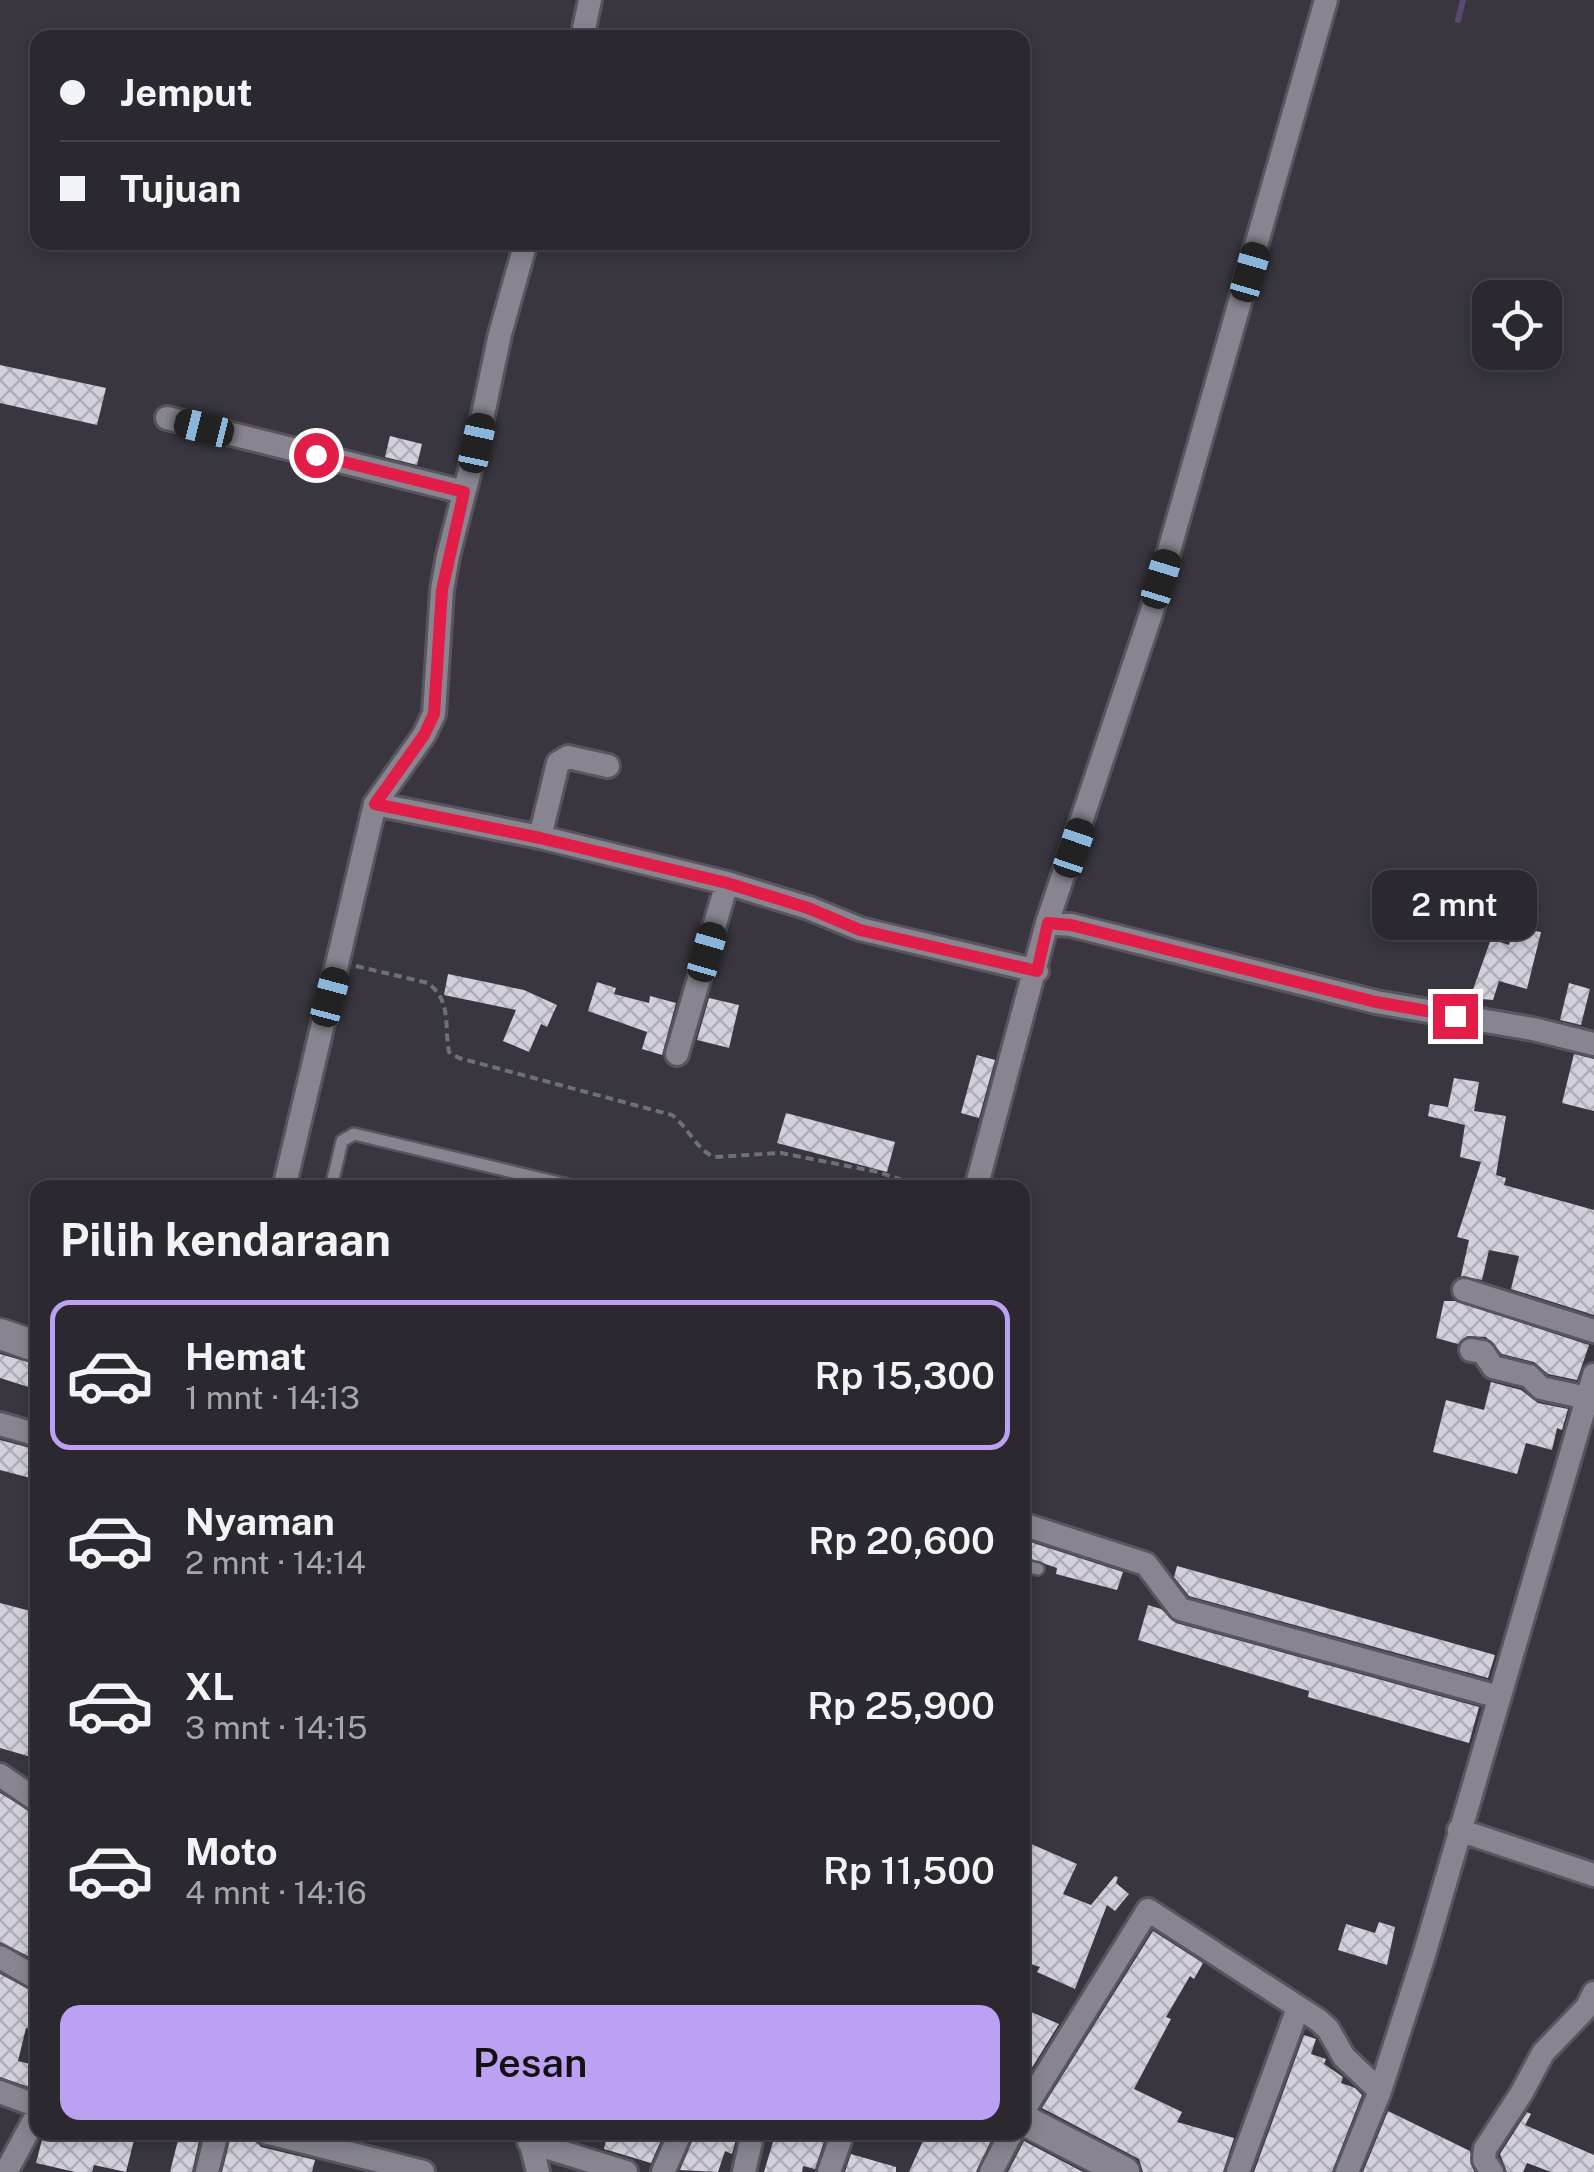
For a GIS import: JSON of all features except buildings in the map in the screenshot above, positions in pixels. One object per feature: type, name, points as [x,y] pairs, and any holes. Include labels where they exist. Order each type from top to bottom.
[{"type":"street","points":[[584,30],[590,0]]},
{"type":"street","points":[[978,1180],[1048,923],[1151,614],[1326,0]]},
{"type":"street","points":[[286,1180],[375,804],[424,735],[434,714],[442,590],[500,334],[524,250]]},
{"type":"street","points":[[167,418],[464,492]]},
{"type":"street","points":[[540,838],[558,763],[568,757],[608,766]]},
{"type":"street","points":[[375,804],[727,883],[808,908],[860,930],[1037,971]]},
{"type":"street","points":[[677,1054],[727,883]]},
{"type":"street","points":[[1048,923],[1071,925],[1376,1002],[1534,1029],[1594,1044]]},
{"type":"street","points":[[1464,1290],[1594,1331]]},
{"type":"street","points":[[0,1334],[30,1345]]},
{"type":"street","points":[[1347,2172],[1380,2091],[1424,1956],[1499,1697],[1586,1441],[1590,1386],[1541,1388],[1529,1376],[1492,1366],[1484,1354],[1471,1350]]},
{"type":"street","points":[[0,1424],[30,1433]]},
{"type":"street","points":[[1030,1527],[1146,1564],[1180,1609],[1499,1697]]},
{"type":"street","points":[[0,1775],[30,1796]]},
{"type":"street","points":[[1458,1830],[1594,1875]]},
{"type":"street","points":[[1030,2103],[1146,1911],[1328,2028],[1344,2057],[1380,2091]]},
{"type":"street","points":[[0,1956],[30,1974]]},
{"type":"street","points":[[1492,2172],[1484,2160],[1485,2150],[1543,2053],[1587,2007],[1594,1992]]},
{"type":"street","points":[[1238,2172],[1298,2008]]},
{"type":"street","points":[[0,2092],[30,2106]]},
{"type":"street","points":[[1030,2120],[1124,2172]]},
{"type":"street","points":[[6,2172],[30,2126]]},
{"type":"street","points":[[207,2172],[216,2140]]},
{"type":"street","points":[[288,2140],[354,2164],[423,2172]]},
{"type":"street","points":[[530,2140],[538,2172]]},
{"type":"street","points":[[537,2140],[626,2172]]},
{"type":"street","points":[[663,2172],[677,2140]]},
{"type":"street","points":[[744,2172],[751,2140]]},
{"type":"street","points":[[829,2172],[840,2140]]},
{"type":"street","points":[[992,2172],[1008,2140]]},
{"type":"lane","points":[[333,1180],[342,1141],[354,1134],[547,1180]]},
{"type":"lane","points":[[1030,1567],[1038,1569]]},
{"type":"path","points":[[339,963],[428,983],[438,990],[444,1001],[449,1052],[459,1058],[672,1116],[704,1152],[714,1157],[781,1154],[902,1180]]},
{"type":"waterway","points":[[1458,20],[1463,0]]},
{"type":"route","points":[[316,455],[464,492],[442,590],[434,714],[424,735],[375,804],[727,883],[808,908],[860,930],[1037,971],[1048,923],[1071,925],[1376,1002],[1455,1016]]}]
